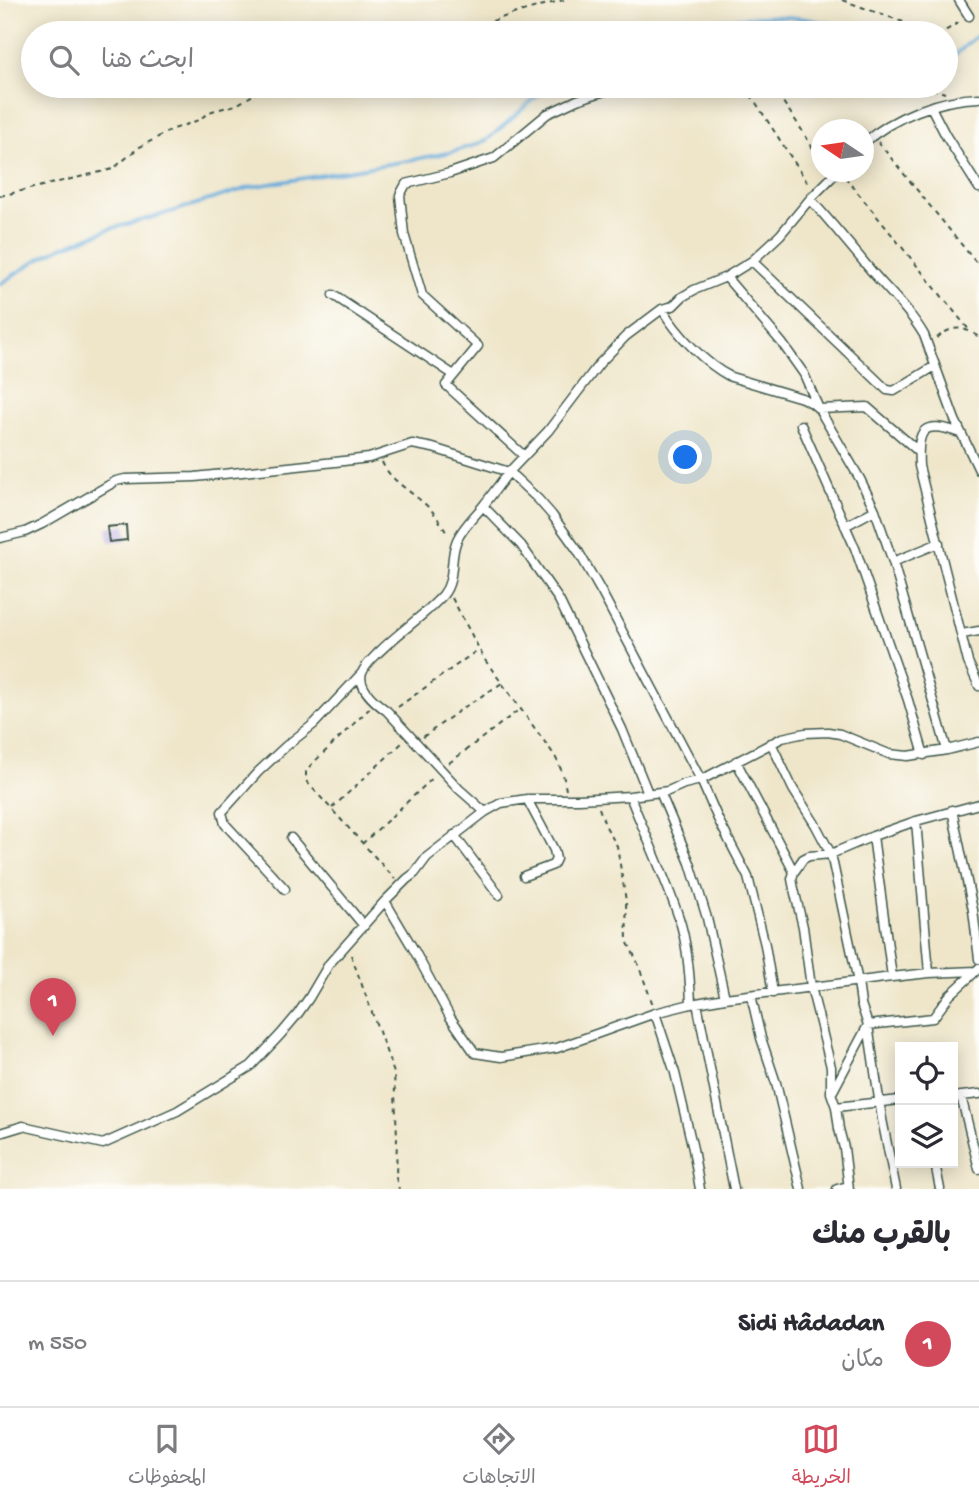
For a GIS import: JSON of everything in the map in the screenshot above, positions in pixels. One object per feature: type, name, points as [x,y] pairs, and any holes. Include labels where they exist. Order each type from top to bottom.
[{"type":"street","points":[[959,0],[969,16]]},
{"type":"street","points":[[524,456],[446,385],[478,346],[422,295],[404,234],[400,195],[406,184],[494,158],[547,114],[583,98]]},
{"type":"street","points":[[874,135],[889,124],[931,107],[961,98],[979,98]]},
{"type":"street","points":[[931,107],[979,188]]},
{"type":"street","points":[[285,889],[225,824],[222,812],[258,772],[314,724],[388,643],[438,600],[452,575],[451,561],[455,544],[464,528],[509,472],[548,431],[612,349],[662,309],[673,306],[694,290],[726,277],[752,261],[780,235],[828,182]]},
{"type":"street","points":[[812,197],[918,324],[961,433],[979,470]]},
{"type":"street","points":[[752,261],[887,390],[894,391],[935,366]]},
{"type":"street","points":[[726,277],[782,343],[804,374],[819,409],[860,479],[893,562],[947,750]]},
{"type":"street","points":[[333,295],[454,375]]},
{"type":"street","points":[[662,309],[668,319],[721,372],[802,398],[819,409],[867,407],[918,451]]},
{"type":"street","points":[[801,425],[855,548],[908,700],[924,755]]},
{"type":"street","points":[[961,433],[936,426],[929,427],[920,436],[919,466],[968,662],[979,686]]},
{"type":"street","points":[[0,538],[25,532],[42,524],[116,481],[125,479],[195,477],[369,458],[407,444],[423,445],[509,472],[545,507],[578,551],[603,593],[701,780],[748,877],[773,993]]},
{"type":"street","points":[[483,506],[522,545],[559,600],[622,729],[648,793]]},
{"type":"street","points":[[845,526],[874,510]]},
{"type":"street","points":[[893,562],[939,543]]},
{"type":"street","points":[[962,634],[979,631]]},
{"type":"street","points":[[362,673],[364,687],[376,702],[469,799],[485,812]]},
{"type":"street","points":[[0,1133],[23,1126],[103,1144],[177,1111],[251,1066],[297,1015],[329,964],[385,901],[415,873],[427,857],[485,812],[501,803],[527,799],[630,796],[660,792],[701,780],[771,743],[793,735],[828,732],[852,737],[888,754],[908,756],[924,755],[979,742]]},
{"type":"street","points":[[771,743],[793,789],[831,853],[861,1004],[868,1025],[879,1102],[896,1189]]},
{"type":"street","points":[[736,761],[794,872]]},
{"type":"street","points":[[660,792],[690,863],[708,918],[725,998]]},
{"type":"street","points":[[630,796],[661,867],[679,919],[694,1004],[734,1189]]},
{"type":"street","points":[[524,876],[553,865],[556,859],[554,850],[527,799]]},
{"type":"street","points":[[837,1189],[849,1187],[844,1148],[831,1093],[831,1067],[811,987],[803,927],[792,879],[794,872],[803,859],[809,856],[831,853],[916,821],[979,804]]},
{"type":"street","points":[[952,810],[976,910],[979,959]]},
{"type":"street","points":[[916,821],[929,973]]},
{"type":"street","points":[[454,835],[499,895]]},
{"type":"street","points":[[873,836],[892,977]]},
{"type":"street","points":[[291,838],[364,926]]},
{"type":"street","points":[[385,901],[450,1017],[475,1053],[501,1057],[557,1048],[655,1013],[725,998],[892,977],[977,970]]},
{"type":"street","points":[[868,1025],[933,1018],[950,995],[977,970]]},
{"type":"street","points":[[751,995],[776,1083],[801,1189]]},
{"type":"street","points":[[655,1013],[675,1073],[700,1189]]},
{"type":"street","points":[[831,1093],[868,1025]]},
{"type":"street","points":[[958,1097],[979,1094]]},
{"type":"street","points":[[836,1107],[895,1100]]},
{"type":"street","points":[[958,1100],[979,1169]]},
{"type":"street","points":[[937,1168],[940,1189]]},
{"type":"path","points":[[496,21],[564,0]]},
{"type":"path","points":[[842,0],[901,21]]},
{"type":"path","points":[[958,23],[969,16]]},
{"type":"path","points":[[0,196],[113,169],[138,148],[171,130],[248,98]]},
{"type":"path","points":[[752,98],[812,197]]},
{"type":"path","points":[[780,98],[811,146]]},
{"type":"path","points":[[874,138],[979,266]]},
{"type":"path","points":[[847,182],[970,331]]},
{"type":"path","points":[[928,345],[948,329],[961,327],[979,337]]},
{"type":"path","points":[[382,454],[385,468],[431,510],[455,544]]},
{"type":"path","points":[[447,588],[485,660],[555,756],[563,774],[567,798]]},
{"type":"path","points":[[389,713],[479,648]]},
{"type":"path","points":[[331,809],[413,739],[503,682]]},
{"type":"path","points":[[376,702],[310,766],[306,772],[306,781],[401,885]]},
{"type":"path","points":[[362,844],[442,769],[520,708]]},
{"type":"path","points":[[595,797],[605,825],[617,846],[626,901],[627,941],[638,961],[655,1013]]},
{"type":"path","points":[[346,944],[394,1073],[396,1178],[399,1189]]},
{"type":"building","points":[[126,525],[127,540],[109,542],[107,527]]},
{"type":"waterway","points":[[713,21],[756,17],[816,21]]},
{"type":"waterway","points":[[958,52],[979,35]]},
{"type":"waterway","points":[[0,284],[60,248],[110,229],[251,187],[406,161],[472,146],[487,140],[535,98]]},
{"type":"place","name":"Sidi Hâdadan","points":[[53,1036]]}]
